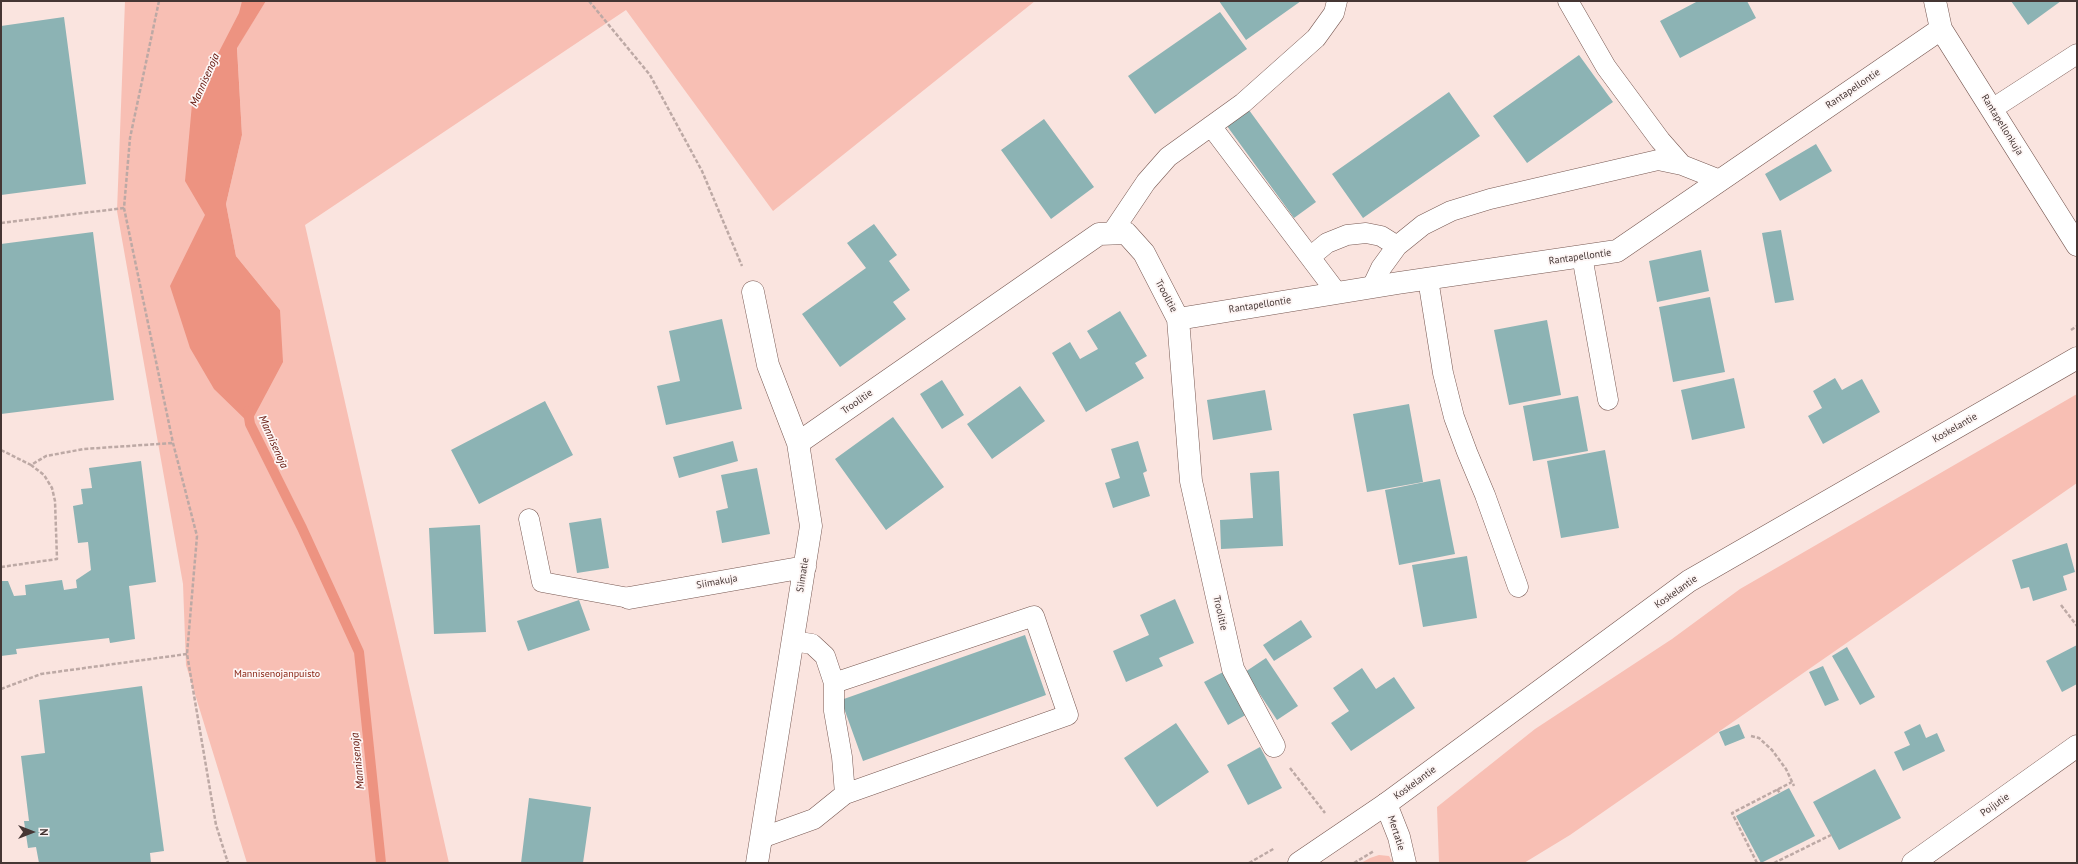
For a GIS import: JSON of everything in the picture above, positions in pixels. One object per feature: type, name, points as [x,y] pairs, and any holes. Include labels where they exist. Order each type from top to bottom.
[{"type":"street","name":"Rantapellonkuja","points":[[1935,1],[1941,28],[2077,246]]},
{"type":"street","name":"Rantapellontie","points":[[1178,319],[1372,287],[1617,251],[1941,28]]},
{"type":"street","name":"Troolitie","points":[[798,443],[1099,234],[1126,233],[1144,253],[1178,319],[1191,481],[1232,669],[1274,746]]},
{"type":"street","name":"Siimatie","points":[[753,292],[768,365],[798,443],[811,526],[757,863]]},
{"type":"street","name":"Koskelantie","points":[[1299,863],[1386,804],[1689,581],[2077,358]]},
{"type":"street","name":"Siimakuja","points":[[629,598],[805,567]]},
{"type":"street","name":"Poijutie","points":[[1913,863],[2077,746]]},
{"type":"street","name":"Mertatie","points":[[1386,804],[1399,837],[1406,863]]},
{"type":"lane","points":[[1111,234],[1146,182],[1168,157],[1243,103],[1316,38],[1334,13],[1338,1]]},
{"type":"lane","points":[[1568,1],[1588,39],[1606,67],[1660,140],[1682,165]]},
{"type":"lane","points":[[1992,109],[2077,54]]},
{"type":"lane","points":[[1211,126],[1337,293]]},
{"type":"lane","points":[[1372,287],[1381,268],[1397,246],[1423,226],[1451,211],[1490,199],[1658,160],[1682,165],[1720,180]]},
{"type":"lane","points":[[1310,257],[1327,243],[1347,235],[1366,234],[1381,236],[1397,246]]},
{"type":"lane","points":[[1582,256],[1608,400]]},
{"type":"lane","points":[[1428,279],[1443,373],[1454,417],[1518,587]]},
{"type":"lane","points":[[529,519],[542,582],[629,598]]},
{"type":"lane","points":[[761,838],[814,819],[845,794],[1068,715],[1034,616],[834,683]]},
{"type":"lane","points":[[793,641],[812,644],[825,656],[834,683],[834,711],[842,757],[845,794]]},
{"type":"path","points":[[159,1],[130,138],[124,208],[173,443],[197,536],[186,654],[216,825],[228,863]]},
{"type":"path","points":[[589,1],[650,75],[702,171],[753,292]]},
{"type":"path","points":[[1,223],[124,208]]},
{"type":"path","points":[[30,466],[46,456],[84,449],[173,443]]},
{"type":"path","points":[[1,450],[44,475],[52,488],[55,501],[56,559],[1,567]]},
{"type":"path","points":[[2061,605],[2077,626]]},
{"type":"path","points":[[1,689],[41,674],[186,654]]},
{"type":"path","points":[[1751,736],[1759,738],[1772,750],[1786,769],[1794,786]]},
{"type":"path","points":[[1274,746],[1327,817]]},
{"type":"path","points":[[1757,863],[1732,814],[1792,782]]},
{"type":"path","points":[[1777,789],[1780,793]]},
{"type":"path","points":[[1774,863],[1830,835]]},
{"type":"path","points":[[1354,863],[1399,837]]},
{"type":"green space","name":"Mannisenojanpuisto","points":[[125,1],[253,1],[201,121],[250,423],[280,310],[236,256],[226,204],[242,135],[237,47],[266,1],[1035,1],[773,211],[626,10],[305,225],[449,863],[247,863],[186,665],[183,584],[117,211]]},
{"type":"green space","points":[[2077,394],[2077,483],[1570,835],[1524,863],[1439,863],[1437,807],[1535,729],[1672,639],[1740,589]]},
{"type":"green space","points":[[1379,855],[1389,856],[1393,863],[1361,863],[1370,858]]},
{"type":"water","points":[[242,1],[266,1],[237,48],[242,135],[226,204],[236,256],[280,310],[283,362],[250,424],[214,389],[190,348],[170,286],[205,215],[185,181],[192,104],[239,13]]},
{"type":"building","points":[[1219,1],[1301,1],[1246,40]]},
{"type":"building","points":[[1698,1],[1747,1],[1756,18],[1680,58],[1660,21]]},
{"type":"building","points":[[2011,1],[2061,1],[2028,25]]},
{"type":"building","points":[[1220,12],[1247,49],[1155,114],[1128,76]]},
{"type":"building","points":[[64,17],[86,184],[1,195],[1,26]]},
{"type":"building","points":[[1579,55],[1613,102],[1527,163],[1493,116]]},
{"type":"building","points":[[1449,92],[1480,136],[1363,218],[1332,174]]},
{"type":"building","points":[[1249,110],[1316,202],[1294,218],[1227,126]]},
{"type":"building","points":[[1044,119],[1094,187],[1051,219],[1001,150]]},
{"type":"building","points":[[1816,144],[1832,171],[1780,201],[1765,174]]},
{"type":"building","points":[[874,224],[897,255],[889,261],[910,290],[893,302],[906,319],[840,367],[802,314],[866,268],[847,243]]},
{"type":"building","points":[[1781,230],[1794,300],[1775,303],[1762,233]]},
{"type":"building","points":[[93,232],[114,400],[1,414],[1,244]]},
{"type":"building","points":[[1701,250],[1709,291],[1657,302],[1649,261]]},
{"type":"building","points":[[1710,297],[1725,372],[1673,382],[1659,307]]},
{"type":"building","points":[[1120,311],[1147,356],[1135,363],[1144,378],[1086,412],[1052,353],[1070,342],[1080,359],[1098,349],[1087,331]]},
{"type":"building","points":[[722,319],[742,409],[666,425],[657,386],[680,381],[669,331]]},
{"type":"building","points":[[1547,320],[1561,395],[1509,405],[1494,330]]},
{"type":"building","points":[[1734,378],[1745,428],[1692,440],[1681,390]]},
{"type":"building","points":[[1835,378],[1842,390],[1862,379],[1880,412],[1823,444],[1808,416],[1822,408],[1813,391]]},
{"type":"building","points":[[942,380],[964,415],[942,429],[920,394]]},
{"type":"building","points":[[1020,386],[1045,421],[992,459],[967,424]]},
{"type":"building","points":[[1265,390],[1272,430],[1213,440],[1207,400]]},
{"type":"building","points":[[1578,396],[1588,451],[1533,461],[1523,406]]},
{"type":"building","points":[[545,401],[573,455],[479,504],[451,450]]},
{"type":"building","points":[[1409,404],[1423,482],[1367,492],[1353,414]]},
{"type":"building","points":[[893,417],[944,487],[886,530],[835,459]]},
{"type":"building","points":[[733,441],[738,461],[679,478],[673,457]]},
{"type":"building","points":[[1138,441],[1147,471],[1143,473],[1150,496],[1113,508],[1105,483],[1120,478],[1111,449]]},
{"type":"building","points":[[1605,450],[1619,528],[1561,538],[1547,461]]},
{"type":"building","points":[[141,461],[156,582],[129,586],[135,639],[110,643],[109,638],[16,649],[17,654],[1,656],[1,581],[8,581],[14,596],[26,595],[25,585],[62,580],[64,590],[77,588],[76,580],[91,570],[88,542],[78,543],[73,506],[83,504],[81,489],[92,488],[89,468]]},
{"type":"building","points":[[757,468],[770,534],[722,543],[716,511],[728,508],[721,475]]},
{"type":"building","points":[[1279,471],[1283,546],[1221,549],[1220,520],[1253,518],[1250,473]]},
{"type":"building","points":[[1440,479],[1455,554],[1399,565],[1385,490]]},
{"type":"building","points":[[601,518],[609,568],[577,573],[569,523]]},
{"type":"building","points":[[480,525],[486,632],[434,634],[429,528]]},
{"type":"building","points":[[2067,543],[2075,572],[2063,576],[2067,590],[2033,601],[2029,587],[2021,589],[2012,560]]},
{"type":"building","points":[[1467,556],[1477,618],[1423,627],[1412,565]]},
{"type":"building","points":[[1175,599],[1194,643],[1159,658],[1163,666],[1126,682],[1113,651],[1149,635],[1140,615]]},
{"type":"building","points":[[579,600],[590,630],[528,651],[517,621]]},
{"type":"building","points":[[1301,620],[1312,637],[1274,661],[1263,645]]},
{"type":"building","points":[[1025,635],[1046,695],[863,761],[841,700]]},
{"type":"building","points":[[2077,645],[2077,684],[2062,692],[2046,661]]},
{"type":"building","points":[[1847,647],[1875,697],[1860,705],[1832,656]]},
{"type":"building","points":[[1266,658],[1298,706],[1277,720],[1245,672]]},
{"type":"building","points":[[1823,666],[1839,700],[1825,706],[1809,672]]},
{"type":"building","points":[[1362,668],[1376,689],[1394,677],[1415,708],[1351,751],[1331,723],[1349,711],[1333,688]]},
{"type":"building","points":[[1227,670],[1249,713],[1228,725],[1204,682]]},
{"type":"building","points":[[142,686],[164,851],[150,853],[151,863],[39,863],[36,847],[28,848],[24,821],[29,821],[21,756],[45,753],[39,700]]},
{"type":"building","points":[[1176,723],[1209,772],[1157,807],[1124,758]]},
{"type":"building","points":[[1739,724],[1745,738],[1725,746],[1719,732]]},
{"type":"building","points":[[1920,724],[1926,738],[1937,733],[1945,751],[1903,771],[1894,752],[1910,745],[1904,732]]},
{"type":"building","points":[[1260,747],[1282,788],[1248,805],[1227,765]]},
{"type":"building","points":[[1875,769],[1901,818],[1839,850],[1813,802]]},
{"type":"building","points":[[1789,788],[1815,836],[1761,863],[1736,816]]},
{"type":"building","points":[[529,798],[591,807],[583,863],[521,863]]},
{"type":"waterway","name":"Mannisenoja","points":[[248,411],[250,424],[302,528],[359,652],[381,863]]}]
